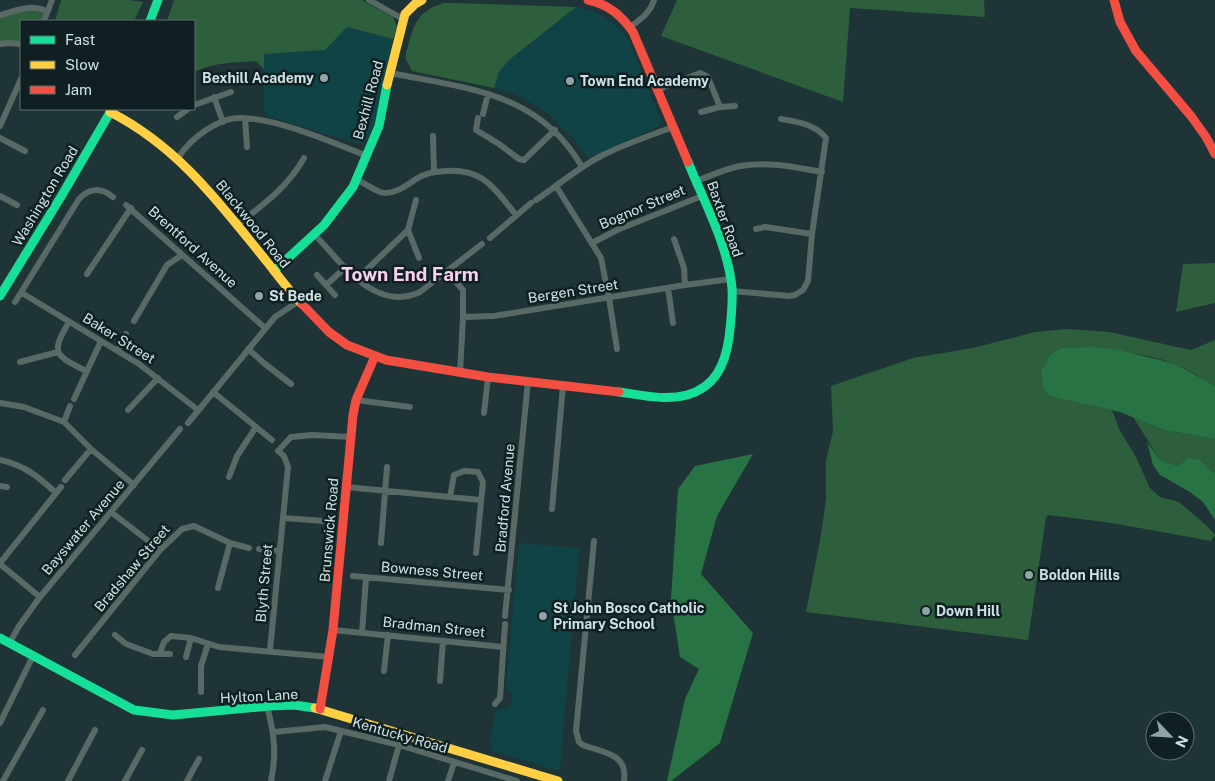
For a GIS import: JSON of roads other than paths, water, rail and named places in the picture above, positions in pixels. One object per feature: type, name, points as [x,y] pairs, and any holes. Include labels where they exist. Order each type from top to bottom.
[{"type":"street","points":[[44,20],[52,0]]},
{"type":"street","points":[[150,20],[158,0]]},
{"type":"street","points":[[369,0],[404,19]]},
{"type":"street","name":"Bexhill Road","points":[[274,271],[314,234],[340,205],[356,179],[379,126],[396,46],[405,14],[422,0]]},
{"type":"street","points":[[588,0],[608,6],[620,14],[630,27],[642,19],[652,8],[654,0]]},
{"type":"street","points":[[1114,0],[1120,22],[1136,51],[1192,116],[1215,154]]},
{"type":"street","points":[[0,15],[24,8],[37,7],[48,11]]},
{"type":"street","name":"Baxter Road","points":[[460,373],[670,398],[698,392],[714,379],[722,368],[727,353],[732,292],[731,279],[720,238],[630,27]]},
{"type":"street","points":[[0,44],[20,44]]},
{"type":"street","points":[[391,73],[488,94],[511,101],[528,110],[555,130],[582,167]]},
{"type":"street","points":[[657,90],[700,73],[708,77],[720,107]]},
{"type":"street","points":[[0,126],[20,81]]},
{"type":"street","points":[[195,105],[231,92]]},
{"type":"street","points":[[488,94],[476,130],[524,160],[555,130]]},
{"type":"street","points":[[214,97],[223,122]]},
{"type":"street","points":[[701,112],[720,107],[735,106]]},
{"type":"street","name":"Blackwood Road","points":[[111,110],[147,133],[178,158],[204,185],[298,301],[328,332],[357,350],[375,356],[403,364],[460,373]]},
{"type":"street","name":"Washington Road","points":[[0,296],[67,187],[111,110]]},
{"type":"street","points":[[177,117],[187,110]]},
{"type":"street","points":[[178,158],[183,149],[195,138],[223,122],[240,118],[273,123],[311,139],[367,156]]},
{"type":"street","points":[[245,118],[247,147]]},
{"type":"street","points":[[732,292],[789,296],[803,290],[808,281],[812,234],[826,138],[822,132],[800,122],[781,119]]},
{"type":"street","points":[[490,238],[534,201],[582,167],[624,145],[673,127]]},
{"type":"street","points":[[433,136],[434,172]]},
{"type":"street","points":[[0,138],[25,151]]},
{"type":"street","points":[[237,225],[287,184],[304,158]]},
{"type":"street","points":[[696,181],[740,166],[755,164],[789,166],[822,172]]},
{"type":"street","points":[[356,179],[381,192],[393,192],[405,187],[418,178],[434,172],[456,170],[477,175],[488,182],[516,215]]},
{"type":"street","points":[[556,186],[601,258],[616,349]]},
{"type":"street","points":[[15,302],[79,200],[86,192],[98,190],[107,192],[113,197]]},
{"type":"street","points":[[0,196],[17,205]]},
{"type":"street","name":"Bognor Street","points":[[592,243],[617,230],[702,196]]},
{"type":"street","points":[[358,278],[408,230],[416,200]]},
{"type":"street","name":"Brentford Avenue","points":[[87,274],[128,206],[265,328]]},
{"type":"street","points":[[756,229],[765,227],[812,234]]},
{"type":"street","points":[[408,230],[419,258]]},
{"type":"street","points":[[314,234],[365,286],[383,296],[400,298],[410,297],[420,292],[482,244]]},
{"type":"street","points":[[674,239],[684,268],[685,285]]},
{"type":"street","points":[[134,321],[168,265],[182,254]]},
{"type":"street","points":[[326,285],[346,267]]},
{"type":"street","points":[[447,271],[463,290],[464,317],[460,373]]},
{"type":"street","points":[[317,275],[335,295]]},
{"type":"street","name":"Bergen Street","points":[[464,317],[487,317],[731,279]]},
{"type":"street","points":[[668,288],[673,323]]},
{"type":"street","name":"Baker Street","points":[[22,293],[118,350],[158,378],[198,410]]},
{"type":"street","points":[[188,423],[265,328],[298,301]]},
{"type":"street","points":[[69,322],[58,341],[58,352],[63,359],[86,371]]},
{"type":"street","points":[[118,350],[126,334]]},
{"type":"street","points":[[74,399],[101,341]]},
{"type":"street","points":[[248,349],[291,384]]},
{"type":"street","points":[[20,362],[58,352]]},
{"type":"street","name":"Brunswick Road","points":[[320,709],[333,630],[356,400],[375,356]]},
{"type":"street","points":[[484,413],[488,377]]},
{"type":"street","points":[[128,410],[158,378]]},
{"type":"street","name":"Bradford Avenue","points":[[505,616],[528,381]]},
{"type":"street","points":[[552,509],[562,386]]},
{"type":"street","points":[[213,392],[272,440]]},
{"type":"street","points":[[356,400],[410,407]]},
{"type":"street","points":[[0,403],[24,406],[64,422],[91,449],[134,485]]},
{"type":"street","points":[[64,422],[70,406]]},
{"type":"street","points":[[229,477],[237,456],[256,427]]},
{"type":"street","name":"Bayswater Avenue","points":[[9,644],[18,626],[40,598],[180,429]]},
{"type":"street","name":"Blyth Street","points":[[270,650],[288,467],[284,456],[278,451],[291,437],[314,435],[351,437]]},
{"type":"street","points":[[65,480],[91,449]]},
{"type":"street","points":[[0,460],[23,466],[58,490],[0,563],[40,598]]},
{"type":"street","points":[[381,543],[387,468]]},
{"type":"street","points":[[450,497],[454,475],[464,471],[478,472],[483,482],[476,553]]},
{"type":"street","points":[[346,487],[481,500]]},
{"type":"street","points":[[111,512],[160,550]]},
{"type":"street","points":[[283,518],[324,521]]},
{"type":"street","name":"Bradshaw Street","points":[[75,655],[102,628],[160,550],[182,529],[194,526],[230,543],[249,548]]},
{"type":"street","points":[[594,541],[576,731],[579,742],[583,745],[618,758],[622,764],[624,781]]},
{"type":"street","points":[[218,588],[230,543]]},
{"type":"street","points":[[260,549],[280,550]]},
{"type":"street","name":"Bowness Street","points":[[353,576],[509,590]]},
{"type":"street","name":"Bradman Street","points":[[362,633],[366,578]]},
{"type":"street","points":[[496,704],[500,698],[505,624]]},
{"type":"street","name":"Bradman Street","points":[[333,630],[503,646]]},
{"type":"street","points":[[115,635],[126,644],[153,654],[170,654]]},
{"type":"street","points":[[384,671],[388,635]]},
{"type":"street","points":[[160,653],[164,642],[171,636],[191,638],[219,647],[270,650],[329,657]]},
{"type":"street","name":"Hylton Lane","points":[[0,638],[134,710],[154,715],[192,714],[292,705],[320,709],[555,781]]},
{"type":"street","points":[[186,657],[191,638]]},
{"type":"street","points":[[440,681],[443,641]]},
{"type":"street","points":[[201,692],[201,666],[208,644]]},
{"type":"street","points":[[0,723],[33,656]]},
{"type":"street","points":[[267,706],[274,732],[274,767],[271,781]]},
{"type":"street","points":[[0,779],[4,781],[43,710]]},
{"type":"street","name":"Kentucky Road","points":[[274,732],[325,727],[399,745],[500,779],[517,781]]},
{"type":"street","points":[[68,781],[95,730]]},
{"type":"street","points":[[326,781],[341,731]]},
{"type":"street","points":[[389,781],[399,745]]},
{"type":"street","points":[[125,781],[142,750]]},
{"type":"street","points":[[186,781],[199,759]]},
{"type":"street","points":[[448,781],[454,763]]},
{"type":"place","name":"Bexhill Academy","points":[[324,78]]},
{"type":"place","name":"Town End Academy","points":[[570,81]]},
{"type":"place","name":"St Bede","points":[[259,296]]},
{"type":"place","name":"Boldon Hills","points":[[1029,575]]},
{"type":"place","name":"Down Hill","points":[[926,611]]},
{"type":"place","name":"St John Bosco Catholic Primary School","points":[[543,616]]},
{"type":"district","name":"Town End Farm","points":[[410,274]]}]
